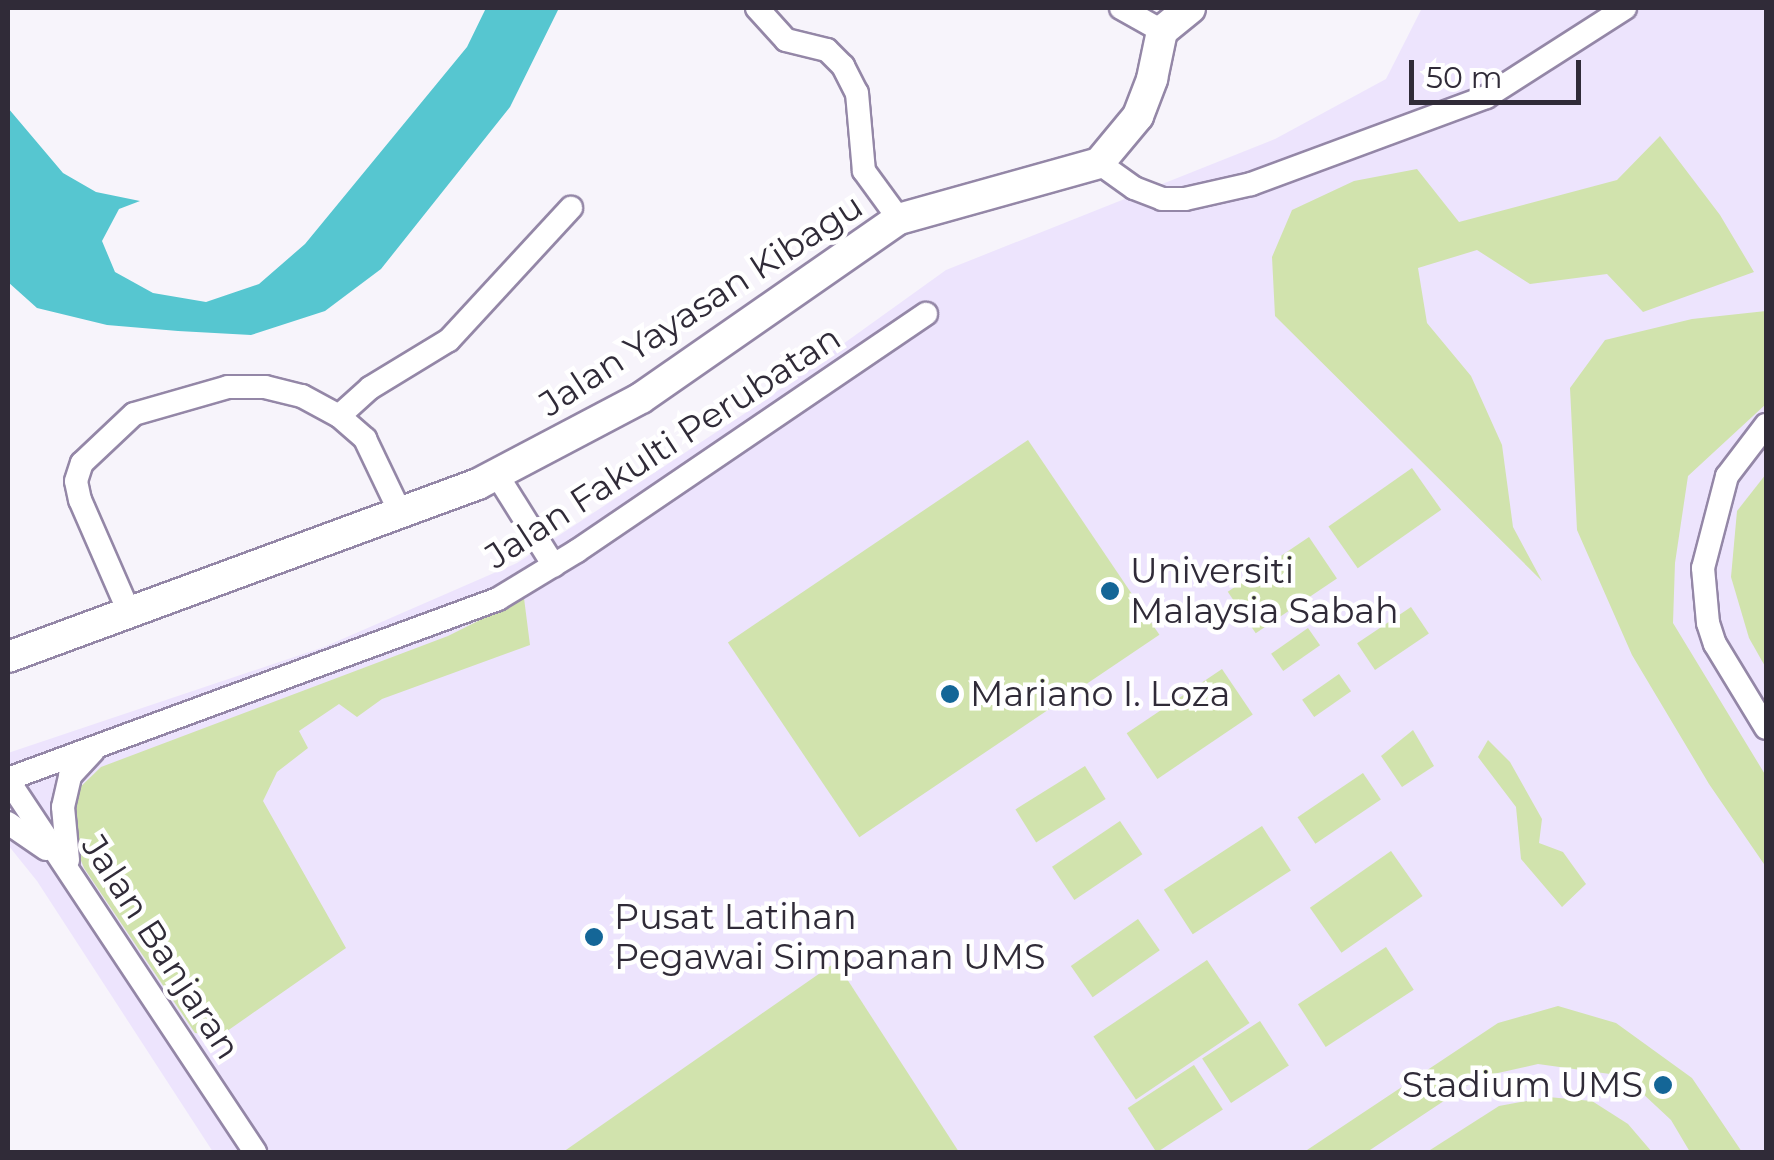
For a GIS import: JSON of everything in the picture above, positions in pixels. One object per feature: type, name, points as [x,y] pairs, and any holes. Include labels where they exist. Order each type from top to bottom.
[{"type":"street","points":[[757,8],[786,40],[827,50],[843,66],[857,93],[864,171],[899,220]]},
{"type":"street","points":[[1121,8],[1162,31]]},
{"type":"street","points":[[1190,8],[1162,31],[1152,79],[1138,116],[1099,163],[1134,188],[1162,199],[1185,199],[1251,184],[1486,97],[1625,8]]},
{"type":"street","name":"Jalan Yayasan Kibagu","points":[[8,657],[402,514],[497,474],[641,398],[899,220],[1099,163]]},
{"type":"street","points":[[339,416],[370,388],[449,340],[570,208]]},
{"type":"street","name":"Jalan Fakulti Perubatan","points":[[8,780],[480,608],[554,566],[926,314]]},
{"type":"street","points":[[130,612],[80,500],[76,480],[82,463],[134,414],[228,387],[266,388],[302,396],[339,416],[365,439],[402,514]]},
{"type":"street","points":[[1766,425],[1727,476],[1703,568],[1708,623],[1715,644],[1766,728]]},
{"type":"street","points":[[497,474],[554,566]]},
{"type":"street","points":[[70,872],[64,807],[70,776],[94,750]]},
{"type":"street","name":"Jalan Banjaran","points":[[8,780],[255,1152]]},
{"type":"street","points":[[8,823],[50,852],[70,872]]},
{"type":"shaded area","name":"Universiti Malaysia Sabah","points":[[1422,8],[1766,8],[1766,1152],[213,1152],[37,881],[8,845],[8,753],[324,647],[517,563],[765,400],[946,270],[1275,139],[1386,79]]},
{"type":"green space","points":[[1660,136],[1720,215],[1754,272],[1643,312],[1607,274],[1530,284],[1477,250],[1418,268],[1427,323],[1471,376],[1502,445],[1513,527],[1542,581],[1275,316],[1272,257],[1292,210],[1354,181],[1417,169],[1459,222],[1617,180]]},
{"type":"green space","points":[[1766,311],[1766,404],[1688,476],[1675,563],[1673,623],[1766,776],[1766,867],[1709,784],[1632,655],[1577,530],[1570,388],[1605,340],[1692,319]]},
{"type":"green space","points":[[1028,440],[1159,635],[859,837],[728,642]]},
{"type":"green space","points":[[1412,468],[1441,510],[1358,568],[1328,527]]},
{"type":"green space","points":[[1766,474],[1766,668],[1749,638],[1731,577],[1737,511]]},
{"type":"green space","points":[[1309,537],[1337,578],[1256,633],[1228,592]]},
{"type":"green space","points":[[524,598],[530,645],[382,699],[357,717],[339,704],[299,731],[308,748],[277,772],[263,801],[346,948],[220,1036],[195,1033],[84,868],[68,829],[72,795],[101,767],[448,636]]},
{"type":"green space","points":[[1411,607],[1429,634],[1375,670],[1357,643]]},
{"type":"green space","points":[[1308,628],[1320,645],[1283,671],[1271,654]]},
{"type":"green space","points":[[1222,669],[1253,715],[1157,779],[1127,733]]},
{"type":"green space","points":[[1339,674],[1351,691],[1314,717],[1302,700]]},
{"type":"green space","points":[[1413,730],[1434,766],[1402,787],[1381,756]]},
{"type":"green space","points":[[1488,740],[1510,762],[1542,819],[1539,843],[1563,852],[1586,884],[1562,907],[1521,859],[1516,807],[1478,757]]},
{"type":"green space","points":[[1085,766],[1106,799],[1036,843],[1015,809]]},
{"type":"green space","points":[[1363,773],[1381,800],[1315,844],[1298,817]]},
{"type":"green space","points":[[1120,821],[1142,854],[1074,900],[1052,867]]},
{"type":"green space","points":[[1262,826],[1291,870],[1193,934],[1164,890]]},
{"type":"green space","points":[[1391,851],[1423,896],[1341,953],[1310,908]]},
{"type":"green space","points":[[1138,919],[1160,950],[1093,997],[1071,966]]},
{"type":"green space","points":[[1386,947],[1414,990],[1326,1047],[1298,1004]]},
{"type":"green space","points":[[1207,960],[1249,1023],[1136,1100],[1093,1037]]},
{"type":"green space","points":[[836,962],[959,1152],[563,1152]]},
{"type":"green space","name":"Stadium UMS","points":[[1558,1006],[1616,1023],[1692,1078],[1742,1152],[1690,1152],[1671,1120],[1641,1092],[1610,1074],[1538,1064],[1480,1077],[1367,1152],[1304,1152],[1498,1023]]},
{"type":"green space","points":[[1260,1021],[1289,1065],[1231,1103],[1202,1059]]},
{"type":"green space","points":[[1194,1065],[1223,1109],[1156,1152],[1128,1108]]},
{"type":"green space","points":[[1548,1097],[1592,1101],[1628,1124],[1652,1152],[1427,1152],[1499,1106]]},
{"type":"water","points":[[486,8],[559,8],[510,107],[381,269],[325,311],[251,335],[107,325],[37,308],[8,282],[8,108],[63,173],[96,192],[140,201],[119,209],[102,241],[115,272],[153,293],[206,302],[259,284],[305,244],[467,47]]},
{"type":"place","name":"Universiti Malaysia Sabah","points":[[1110,591]]},
{"type":"place","name":"Mariano I. Loza","points":[[950,694]]},
{"type":"place","name":"Pusat Latihan Pegawai Simpanan UMS","points":[[594,937]]},
{"type":"place","name":"Stadium UMS","points":[[1663,1085]]}]
